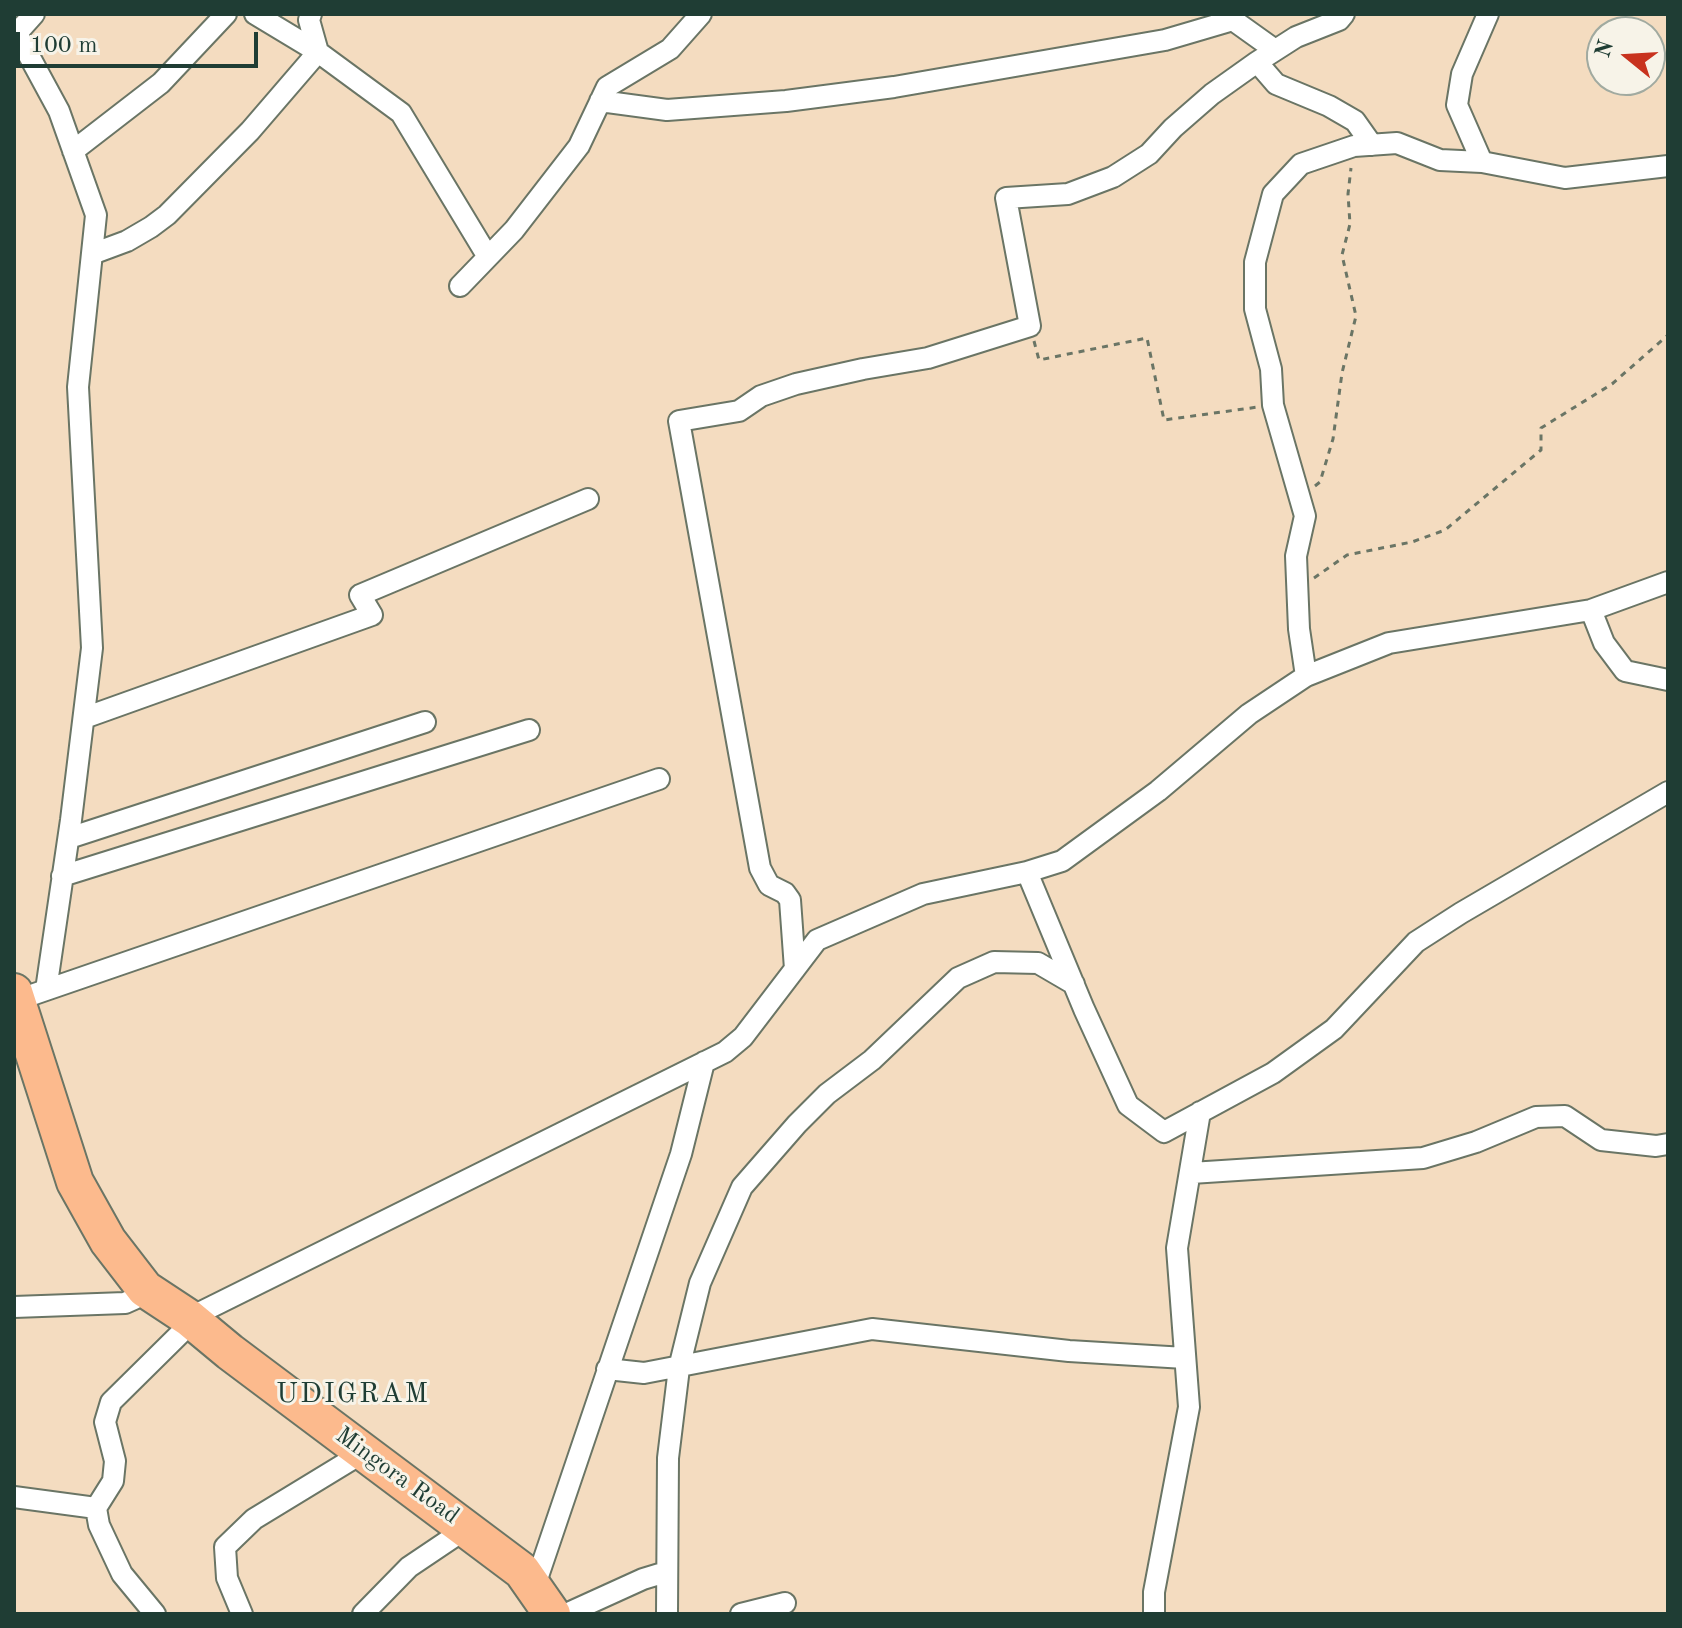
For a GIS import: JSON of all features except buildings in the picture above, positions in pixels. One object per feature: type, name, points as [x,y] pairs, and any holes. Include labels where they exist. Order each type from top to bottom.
[{"type":"highway","name":"Mingora Road","points":[[23,1007],[75,1182],[108,1241],[145,1289],[191,1320],[522,1571],[543,1601]]},
{"type":"street","points":[[23,1007],[62,876],[92,648],[78,387],[96,215],[59,111],[16,30],[34,14]]},
{"type":"street","points":[[73,151],[161,83],[226,14]]},
{"type":"street","points":[[255,14],[318,52],[401,113],[488,257]]},
{"type":"street","points":[[311,14],[309,20],[318,52]]},
{"type":"street","points":[[460,286],[514,230],[579,146],[607,87],[670,49],[701,14]]},
{"type":"street","points":[[795,969],[790,900],[785,893],[769,885],[760,868],[679,421],[739,411],[761,396],[796,384],[928,358],[1030,326],[1006,198],[1068,194],[1113,177],[1149,154],[1212,94],[1296,37],[1339,20],[1344,14]]},
{"type":"street","points":[[1482,162],[1457,105],[1462,74],[1488,14]]},
{"type":"street","points":[[600,101],[667,110],[786,101],[894,87],[1165,40],[1233,20],[1266,56],[1276,84],[1329,106],[1355,121],[1363,145]]},
{"type":"street","points":[[92,254],[127,241],[167,215],[250,131],[318,52]]},
{"type":"street","points":[[1306,676],[1299,629],[1296,556],[1305,516],[1273,405],[1271,369],[1255,309],[1255,262],[1273,194],[1301,164],[1363,145],[1397,143],[1440,160],[1482,162],[1565,178],[1668,166]]},
{"type":"street","points":[[84,718],[372,615],[360,595],[588,499]]},
{"type":"street","points":[[147,1611],[122,1574],[99,1525],[96,1508],[113,1481],[115,1461],[105,1422],[111,1402],[191,1320],[725,1052],[743,1037],[817,940],[923,894],[1027,872],[1062,861],[1158,791],[1249,714],[1306,676],[1389,643],[1591,610],[1668,582]]},
{"type":"street","points":[[1591,610],[1604,643],[1625,671],[1668,680]]},
{"type":"street","points":[[69,838],[425,722]]},
{"type":"street","points":[[62,876],[529,730]]},
{"type":"street","points":[[23,1007],[659,779]]},
{"type":"street","points":[[1027,872],[1128,1105],[1164,1132],[1273,1073],[1334,1029],[1416,942],[1668,792]]},
{"type":"street","points":[[667,1614],[668,1458],[679,1368],[700,1283],[742,1187],[827,1094],[872,1060],[958,978],[994,962],[1038,963],[1074,984]]},
{"type":"street","points":[[543,1601],[607,1369],[681,1154],[704,1062]]},
{"type":"street","points":[[1154,1614],[1154,1592],[1189,1407],[1177,1248],[1200,1112]]},
{"type":"street","points":[[1191,1173],[1423,1158],[1476,1142],[1536,1117],[1565,1116],[1601,1140],[1656,1146],[1668,1144]]},
{"type":"street","points":[[14,1307],[125,1303],[145,1289]]},
{"type":"street","points":[[607,1369],[644,1373],[679,1368],[872,1329],[1069,1351],[1185,1358]]},
{"type":"street","points":[[242,1614],[227,1578],[225,1547],[254,1519],[364,1452]]},
{"type":"street","points":[[14,1497],[96,1508]]},
{"type":"street","points":[[363,1614],[409,1567],[467,1528]]},
{"type":"street","points":[[566,1614],[643,1579],[666,1572]]},
{"type":"street","points":[[741,1614],[785,1603]]},
{"type":"path","points":[[1300,500],[1320,482],[1333,439],[1342,373],[1356,316],[1342,255],[1350,224],[1348,194],[1363,145]]},
{"type":"path","points":[[1030,326],[1039,360],[1147,338],[1164,420],[1273,405]]},
{"type":"path","points":[[1298,589],[1347,555],[1412,542],[1445,530],[1541,450],[1541,428],[1612,384],[1668,335]]},
{"type":"district","name":"UDIGRAM","points":[[353,1395]]}]
